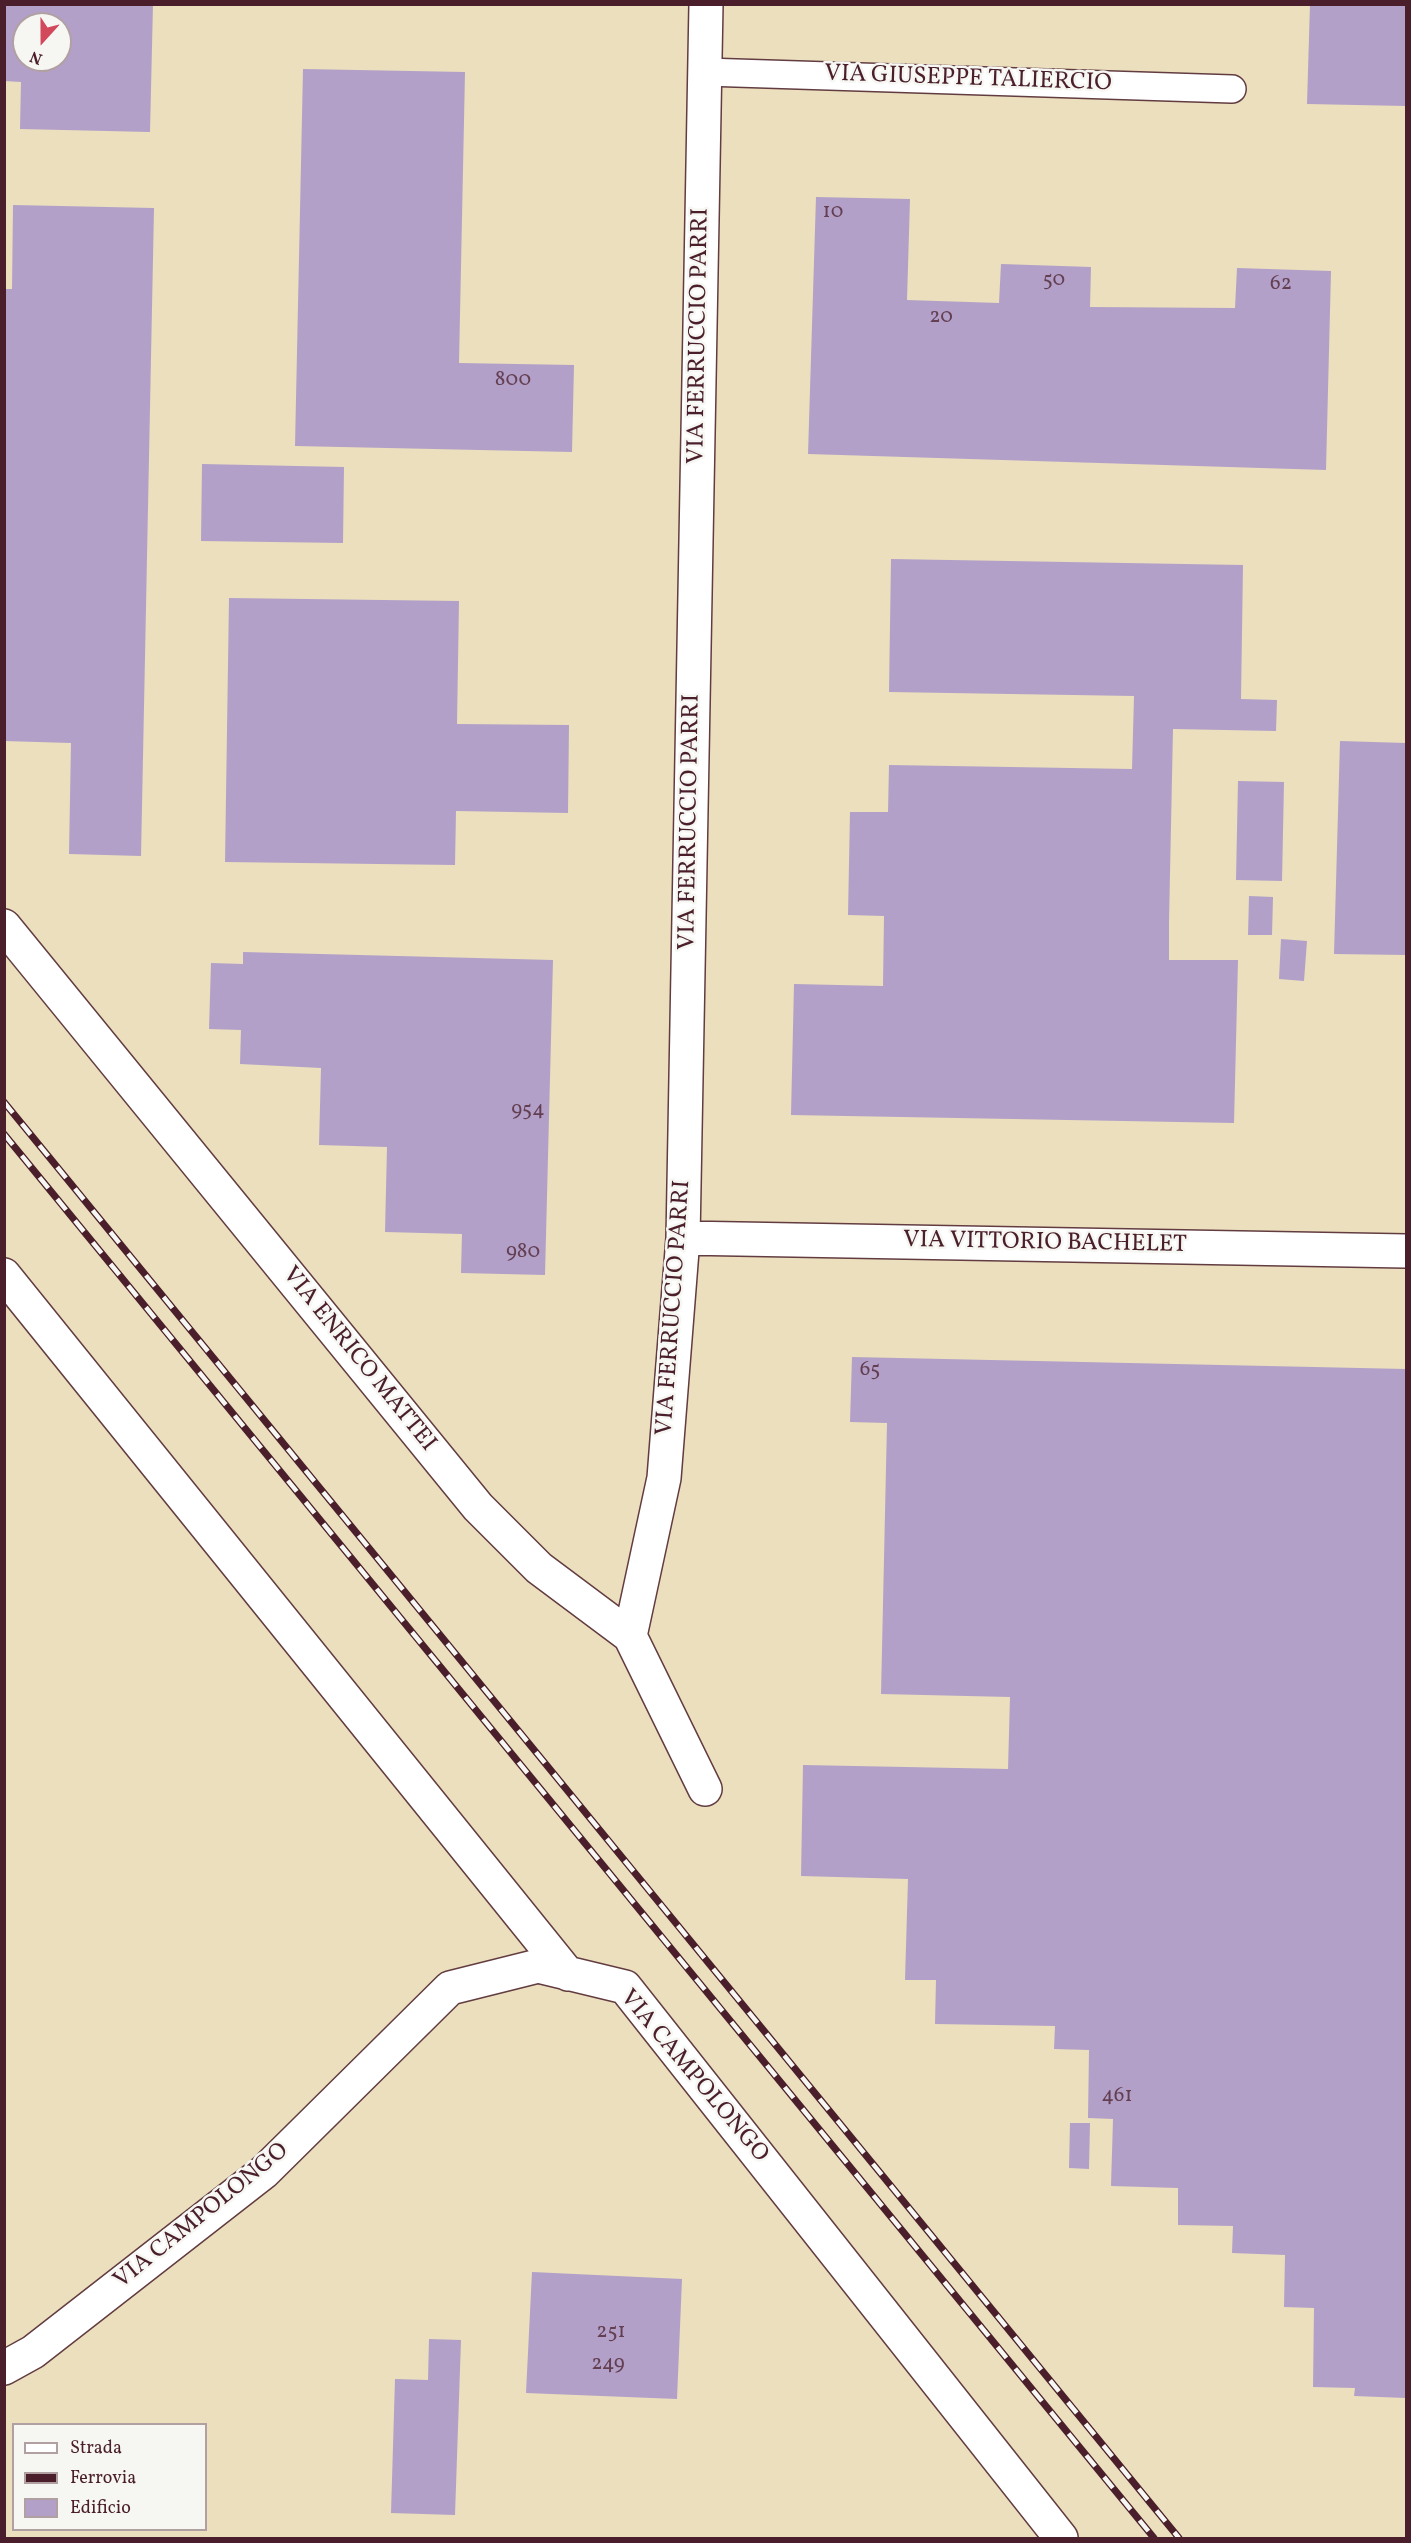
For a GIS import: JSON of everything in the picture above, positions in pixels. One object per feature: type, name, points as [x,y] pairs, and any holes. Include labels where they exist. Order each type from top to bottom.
[{"type":"street","name":"VIA FERRUCCIO PARRI","points":[[630,1636],[664,1478],[683,1238],[706,4]]},
{"type":"street","name":"VIA ENRICO MATTEI","points":[[4,926],[477,1507],[539,1568],[630,1636],[705,1789]]},
{"type":"street","name":"VIA VITTORIO BACHELET","points":[[683,1238],[1407,1251]]},
{"type":"street","points":[[4,1275],[568,1974]]},
{"type":"street","name":"VIA CAMPOLONGO","points":[[4,2368],[33,2352],[264,2172],[450,1988],[538,1966],[625,1987],[1061,2538]]},
{"type":"lane","name":"VIA GIUSEPPE TALIERCIO","points":[[705,72],[1232,89]]},
{"type":"building","points":[[4,4],[153,4],[150,132],[20,129],[21,82],[4,81]]},
{"type":"building","points":[[1310,4],[1406,4],[1406,106],[1307,104]]},
{"type":"building","points":[[303,69],[465,72],[459,363],[574,365],[572,452],[295,446]]},
{"type":"building","points":[[816,197],[910,199],[907,300],[999,303],[1001,264],[1091,267],[1090,307],[1235,308],[1237,268],[1331,271],[1326,470],[808,454]]},
{"type":"building","points":[[13,205],[154,208],[141,856],[69,854],[71,743],[4,741],[4,289],[12,289]]},
{"type":"building","points":[[202,464],[344,467],[343,543],[201,541]]},
{"type":"building","points":[[891,559],[1243,565],[1241,699],[1277,700],[1276,731],[1173,729],[1169,922],[1169,960],[1238,960],[1234,1123],[791,1115],[794,984],[883,986],[884,916],[848,915],[850,812],[888,812],[889,765],[1132,769],[1134,696],[889,692]]},
{"type":"building","points":[[229,598],[459,601],[457,724],[569,725],[568,813],[456,811],[455,865],[225,862]]},
{"type":"building","points":[[1340,741],[1406,743],[1406,955],[1334,954]]},
{"type":"building","points":[[1238,781],[1284,782],[1282,881],[1236,880]]},
{"type":"building","points":[[1249,896],[1273,897],[1272,935],[1248,935]]},
{"type":"building","points":[[1281,939],[1307,941],[1304,981],[1279,979]]},
{"type":"building","points":[[243,952],[553,960],[545,1275],[461,1273],[462,1234],[385,1232],[387,1147],[319,1145],[321,1068],[240,1064],[241,1030],[209,1029],[211,963],[243,964]]},
{"type":"building","points":[[852,1357],[1406,1369],[1406,2398],[1354,2396],[1355,2388],[1313,2387],[1314,2308],[1284,2307],[1285,2255],[1232,2253],[1233,2226],[1178,2225],[1178,2188],[1111,2186],[1113,2119],[1088,2118],[1089,2050],[1054,2049],[1055,2026],[935,2024],[936,1980],[905,1980],[908,1879],[801,1876],[803,1765],[1008,1769],[1010,1697],[881,1694],[887,1423],[850,1422]]},
{"type":"building","points":[[1070,2123],[1090,2123],[1089,2169],[1069,2168]]},
{"type":"building","points":[[532,2272],[682,2279],[677,2399],[526,2393]]},
{"type":"building","points":[[429,2339],[461,2340],[455,2515],[391,2513],[395,2379],[428,2380]]},
{"type":"railway","points":[[4,1102],[1179,2538]]},
{"type":"railway","points":[[4,1134],[1154,2538]]}]
